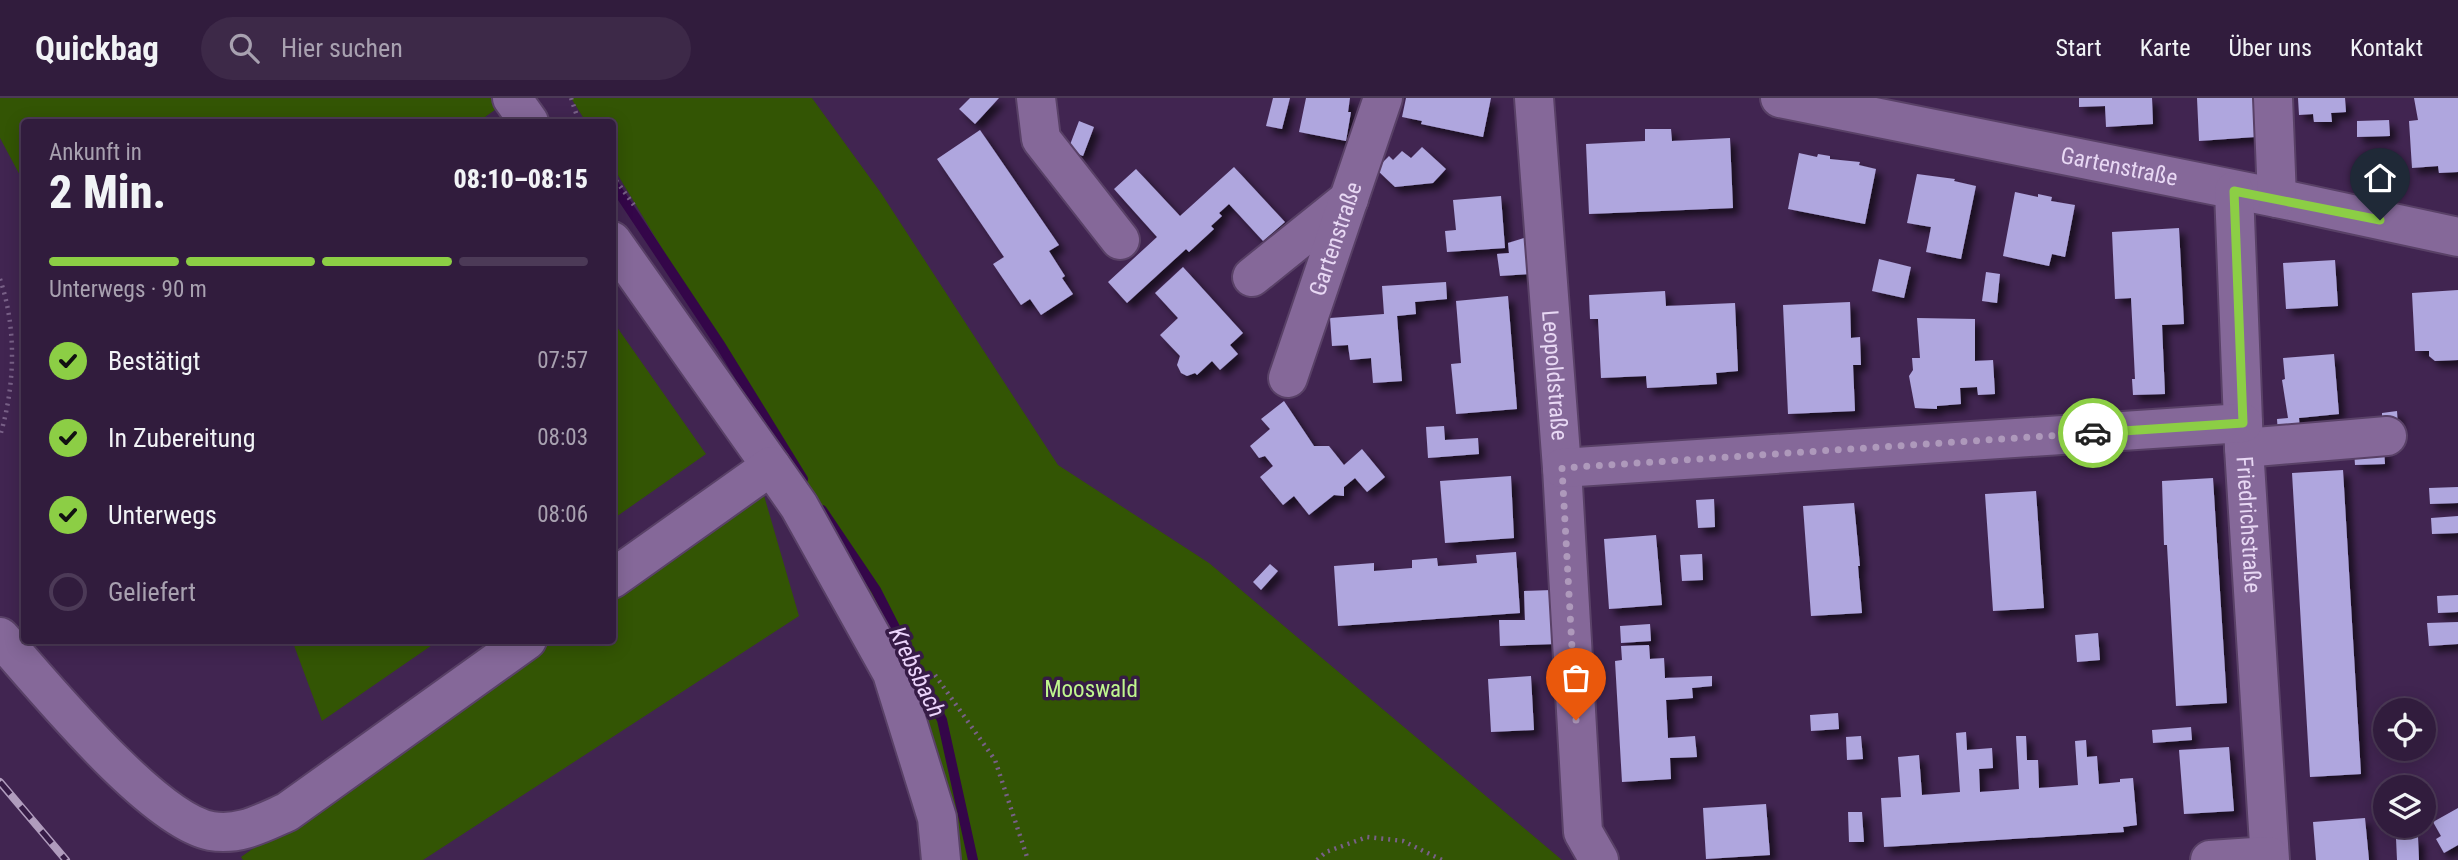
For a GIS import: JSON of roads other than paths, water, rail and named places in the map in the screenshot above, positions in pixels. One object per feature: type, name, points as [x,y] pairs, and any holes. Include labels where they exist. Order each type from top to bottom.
[{"type":"street","points":[[512,98],[527,119]]},
{"type":"street","points":[[1036,98],[1041,139],[1120,240]]},
{"type":"street","name":"Gartenstraße","points":[[1288,378],[1383,98]]},
{"type":"street","name":"Leopoldstraße","points":[[1534,98],[1562,468],[1583,832],[1599,860]]},
{"type":"street","name":"Gartenstraße","points":[[1780,98],[2458,237]]},
{"type":"street","points":[[2273,98],[2277,198]]},
{"type":"street","name":"Friedrichstraße","points":[[2234,191],[2243,435],[2270,858]]},
{"type":"street","points":[[1252,278],[1349,199]]},
{"type":"street","points":[[616,247],[799,506],[892,673],[937,818],[941,860]]},
{"type":"street","points":[[1562,468],[2243,435],[2387,436]]},
{"type":"street","points":[[616,576],[771,466]]},
{"type":"street","points":[[0,637],[83,730],[150,795],[177,816],[210,831],[246,831],[287,811],[521,644]]},
{"type":"street","points":[[2210,860],[2270,858]]},
{"type":"waterway","name":"Krebsbach","points":[[616,188],[721,346],[803,479]]},
{"type":"waterway","name":"Krebsbach","points":[[822,510],[876,590],[942,720],[973,860]]},
{"type":"railway","points":[[0,782],[66,860]]},
{"type":"park label","name":"Mooswald","points":[[1091,689]]}]
